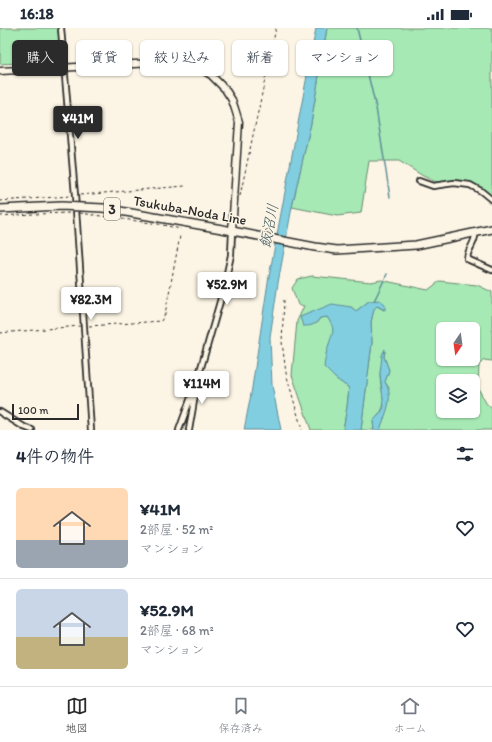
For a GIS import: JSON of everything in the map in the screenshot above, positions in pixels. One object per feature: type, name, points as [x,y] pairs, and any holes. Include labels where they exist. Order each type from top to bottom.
[{"type":"main road","name":"Tsukuba-Noda Line","points":[[0,209],[61,206],[103,208],[232,230],[292,243],[327,249],[348,250],[416,245],[492,229]]},
{"type":"street","points":[[61,28],[62,40]]},
{"type":"street","points":[[68,68],[182,62],[194,65],[211,75],[225,89],[232,100],[239,122],[231,255],[223,291],[198,378],[179,430]]},
{"type":"street","points":[[0,71],[12,70]]},
{"type":"street","points":[[65,76],[91,430]]},
{"type":"street","points":[[419,181],[432,186],[454,183],[470,185],[492,200]]},
{"type":"street","points":[[476,232],[476,237],[467,255],[467,259],[492,270]]},
{"type":"street","points":[[189,430],[198,378]]},
{"type":"street","points":[[0,412],[24,427],[32,430]]},
{"type":"path","points":[[233,204],[239,198],[276,28]]},
{"type":"path","points":[[0,201],[185,186]]},
{"type":"path","points":[[0,216],[34,214],[98,215],[181,229]]},
{"type":"path","points":[[0,332],[161,321],[165,314],[180,236]]},
{"type":"path","points":[[284,300],[282,342],[286,373],[302,430]]},
{"type":"green space","points":[[0,28],[58,28],[59,40],[12,40],[12,63],[0,64]]},
{"type":"green space","points":[[327,28],[492,28],[492,197],[472,182],[436,182],[399,161],[369,161],[361,213],[337,216],[292,207],[311,123],[319,76],[393,76],[393,40],[325,40]]},
{"type":"green space","points":[[312,276],[371,282],[381,280],[428,290],[440,281],[477,285],[492,292],[492,361],[484,360],[480,364],[480,322],[436,322],[436,366],[479,366],[479,374],[436,374],[436,418],[480,418],[480,392],[486,403],[492,409],[492,430],[380,430],[389,388],[385,382],[389,370],[384,357],[385,351],[380,376],[384,400],[382,410],[373,421],[374,430],[361,430],[372,343],[371,322],[374,309],[377,306],[384,310],[369,301],[356,311],[351,307],[300,317],[316,324],[320,318],[327,317],[333,326],[333,337],[326,355],[335,378],[349,388],[343,430],[311,430],[292,375],[297,321],[304,306],[298,305],[292,288],[298,279]]},
{"type":"water","points":[[316,28],[327,28],[325,40],[314,40]]},
{"type":"water","points":[[307,76],[319,76],[311,123],[292,207],[270,337],[272,385],[281,430],[244,430],[268,282]]},
{"type":"water","points":[[380,300],[385,304],[385,310],[377,306],[374,309],[371,322],[372,343],[361,430],[343,430],[349,388],[335,378],[324,367],[326,353],[333,330],[332,325],[327,317],[320,318],[313,325],[303,326],[300,317],[332,304],[351,307],[356,311],[369,301]]},
{"type":"water","points":[[385,349],[384,357],[389,370],[385,382],[388,388],[389,400],[380,430],[374,430],[373,421],[384,407],[380,374],[382,355]]},
{"type":"waterway","name":"飯沼川","points":[[357,28],[376,108],[390,197]]},
{"type":"waterway","name":"飯沼川","points":[[374,301],[387,274]]}]
